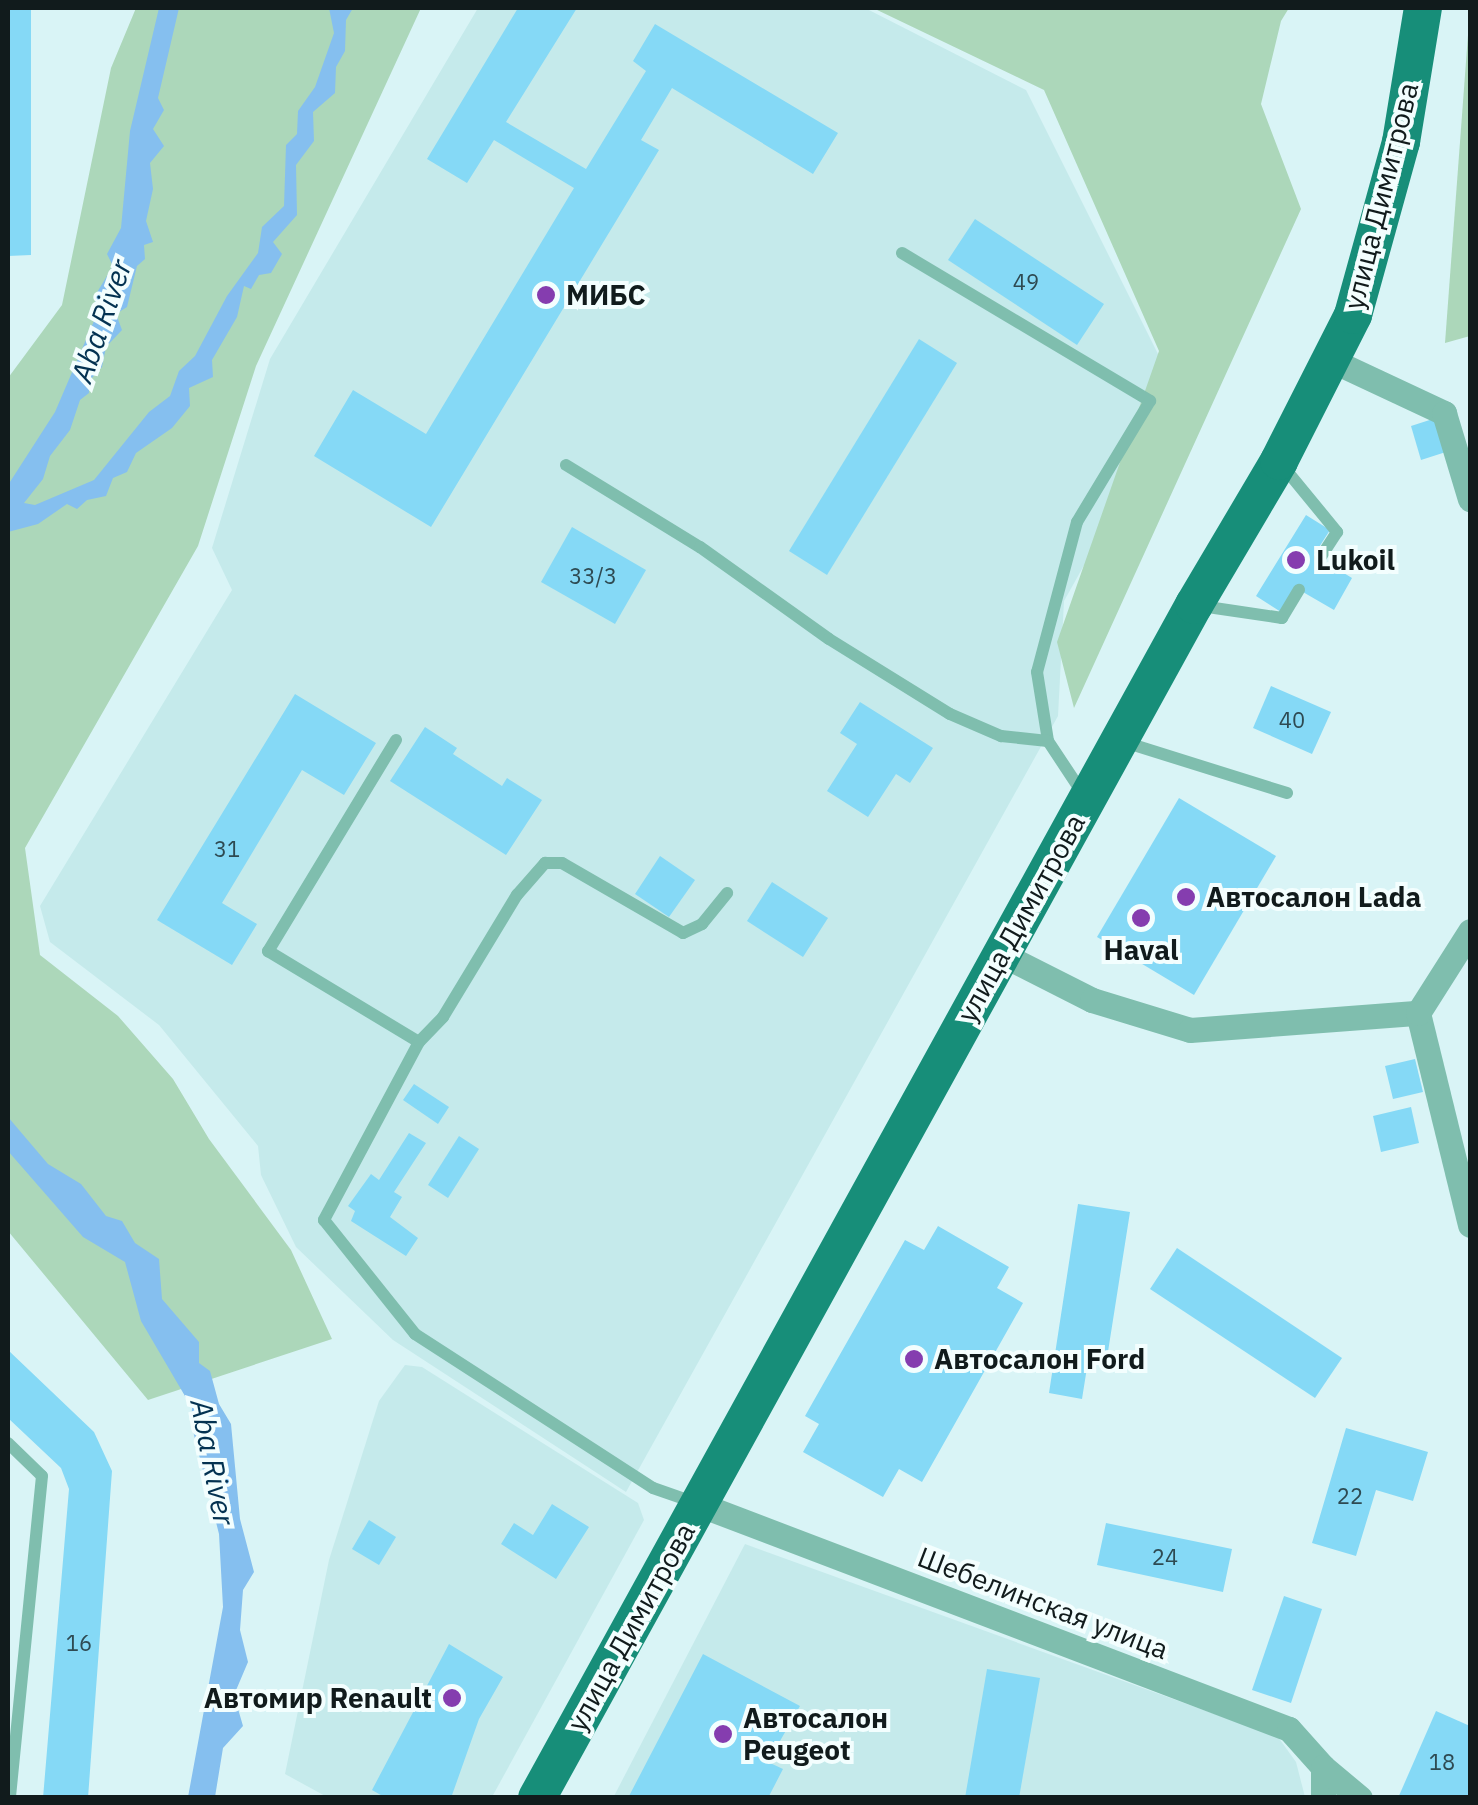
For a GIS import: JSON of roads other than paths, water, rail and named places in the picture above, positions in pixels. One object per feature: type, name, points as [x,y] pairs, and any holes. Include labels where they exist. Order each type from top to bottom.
[{"type":"main road","name":"улица Димитрова","points":[[537,1798],[1086,799],[1278,460],[1353,315],[1401,142],[1422,8]]},
{"type":"street","points":[[1330,360],[1444,413],[1470,407]]},
{"type":"street","points":[[1444,413],[1470,500]]},
{"type":"street","points":[[1470,931],[1418,1014],[1470,1224]]},
{"type":"street","points":[[1001,954],[1092,1000],[1190,1030],[1418,1014]]},
{"type":"street","name":"Шебелинская улица","points":[[698,1504],[1289,1729],[1360,1798]]},
{"type":"street","points":[[1322,1798],[1324,1767]]},
{"type":"lane","points":[[902,253],[1150,401],[1077,522],[1037,672],[1048,742],[1086,799]]},
{"type":"lane","points":[[1278,460],[1336,532],[1320,558]]},
{"type":"lane","points":[[566,464],[700,547],[829,639],[950,714],[1000,736],[1048,742]]},
{"type":"lane","points":[[1194,605],[1282,618],[1299,590]]},
{"type":"lane","points":[[396,740],[268,950],[420,1042]]},
{"type":"lane","points":[[1119,740],[1287,793]]},
{"type":"lane","points":[[698,1504],[653,1488],[416,1334],[324,1220],[420,1042],[442,1017],[517,895],[545,862],[562,863],[683,932],[702,924],[727,893]]},
{"type":"lane","points":[[8,1443],[42,1476],[10,1798]]},
{"type":"lane","points":[[8,1655],[24,1661]]},
{"type":"water","name":"Aba River","points":[[159,8],[179,8],[158,98],[164,110],[153,129],[164,146],[150,163],[153,189],[146,221],[153,242],[144,245],[145,259],[137,266],[127,307],[116,314],[122,330],[106,347],[102,367],[89,381],[89,393],[80,400],[70,430],[50,456],[43,479],[24,503],[35,505],[94,480],[149,412],[170,396],[179,371],[195,356],[227,296],[258,253],[262,227],[284,206],[286,145],[297,134],[298,111],[315,87],[334,33],[329,8],[353,8],[346,20],[345,51],[336,67],[335,93],[313,112],[314,141],[296,165],[297,215],[273,242],[282,254],[271,273],[259,275],[251,289],[244,286],[237,317],[212,360],[213,377],[189,388],[190,406],[172,428],[136,453],[127,472],[113,478],[106,496],[87,500],[77,509],[67,504],[38,524],[8,532],[8,485],[55,412],[94,321],[96,294],[113,266],[107,254],[121,228],[130,131]]},
{"type":"water","name":"Aba River","points":[[8,1117],[48,1164],[81,1184],[106,1216],[122,1221],[135,1243],[159,1259],[162,1299],[199,1342],[199,1363],[210,1371],[219,1404],[231,1424],[240,1519],[254,1572],[243,1590],[240,1630],[248,1662],[234,1695],[243,1726],[223,1748],[215,1797],[188,1797],[223,1607],[219,1534],[191,1423],[192,1408],[141,1321],[125,1262],[83,1237],[8,1151]]},
{"type":"place","name":"МИБС","points":[[546,295]]},
{"type":"place","name":"Lukoil","points":[[1296,560]]},
{"type":"place","name":"Автосалон Lada","points":[[1186,897]]},
{"type":"place","name":"Haval","points":[[1141,918]]},
{"type":"place","name":"Автосалон Ford","points":[[914,1359]]},
{"type":"place","name":"Автомир Renault","points":[[452,1698]]},
{"type":"place","name":"Автосалон Peugeot","points":[[723,1734]]}]
